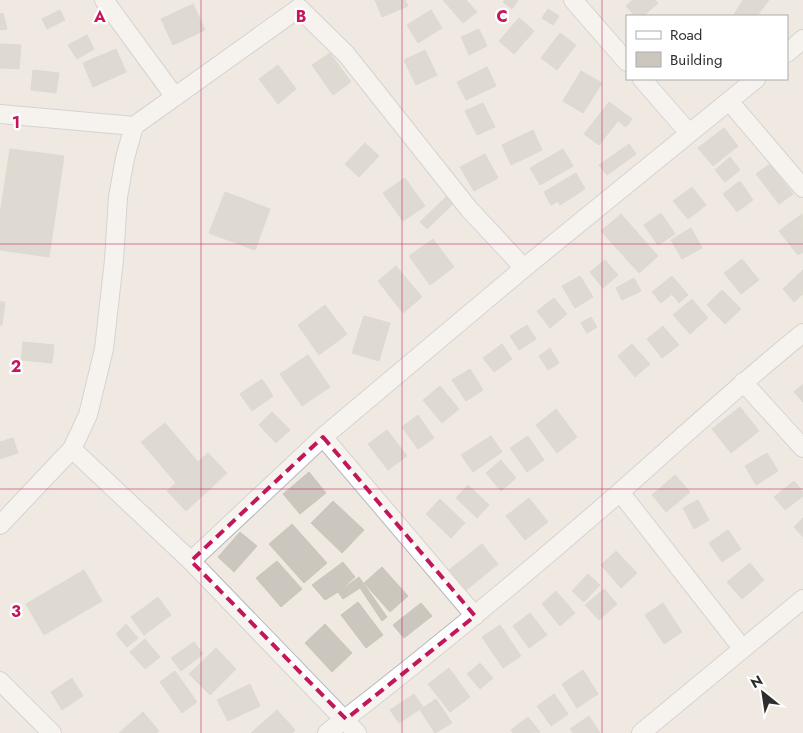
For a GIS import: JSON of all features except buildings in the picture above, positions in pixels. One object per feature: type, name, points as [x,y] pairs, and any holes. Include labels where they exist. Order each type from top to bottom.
[{"type":"street","points":[[104,0],[175,97]]},
{"type":"street","points":[[573,0],[626,61]]},
{"type":"street","points":[[0,526],[72,449],[88,415],[104,350],[114,260],[118,196],[124,158],[134,126],[299,4],[346,54],[469,209],[524,268]]},
{"type":"street","points":[[788,52],[803,39]]},
{"type":"street","points":[[643,80],[689,133]]},
{"type":"street","points":[[191,561],[323,437],[524,268],[755,80]]},
{"type":"street","points":[[729,101],[803,188]]},
{"type":"street","points":[[0,114],[134,126]]},
{"type":"street","points":[[328,733],[475,616],[620,492],[743,382],[803,333]]},
{"type":"street","points":[[743,382],[803,448]]},
{"type":"street","points":[[323,437],[475,616]]},
{"type":"street","points":[[72,449],[191,561],[346,719],[357,733]]},
{"type":"street","points":[[620,492],[742,648]]},
{"type":"street","points":[[641,733],[803,599]]},
{"type":"street","points":[[0,681],[52,733]]},
{"type":"highlighted area","points":[[323,437],[475,616],[346,719],[191,561]]}]
